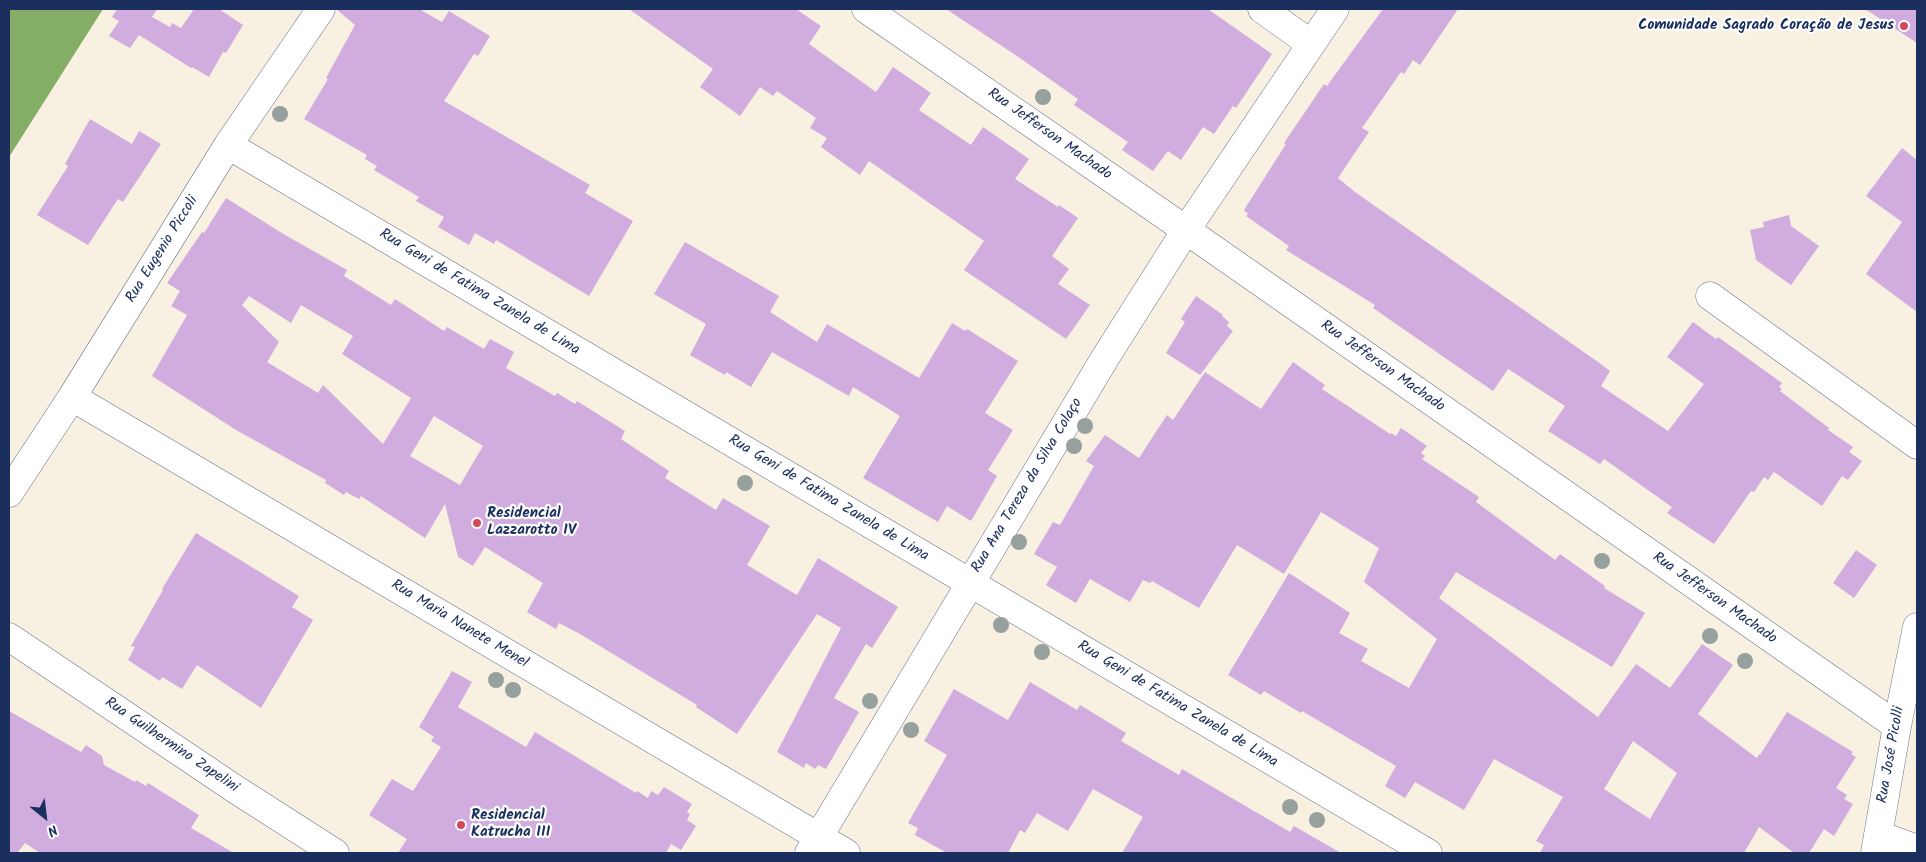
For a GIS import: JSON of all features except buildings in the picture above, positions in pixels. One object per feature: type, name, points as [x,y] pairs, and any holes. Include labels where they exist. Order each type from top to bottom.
[{"type":"street","name":"Rua Eugenio Piccoli","points":[[9,493],[72,397],[228,145],[321,9]]},
{"type":"street","name":"Rua Jefferson Machado","points":[[866,9],[1897,726]]},
{"type":"street","points":[[1262,9],[1311,44]]},
{"type":"street","name":"Rua Ana Tereza da Silva Colaço","points":[[813,845],[1100,366],[1186,230],[1336,9]]},
{"type":"street","name":"Rua Geni de Fatima Zanela de Lima","points":[[228,145],[1428,853]]},
{"type":"street","points":[[1710,296],[1917,445]]},
{"type":"street","name":"Rua Maria Nanete Menel","points":[[72,397],[813,845],[846,853]]},
{"type":"street","name":"Rua José Picolli","points":[[1876,844],[1917,627]]},
{"type":"street","name":"Rua Guilhermino Zapelini","points":[[9,637],[227,784],[335,853]]},
{"type":"street","points":[[1876,844],[1917,848]]},
{"type":"green space","points":[[9,9],[103,9],[9,157]]},
{"type":"place","name":"Comunidade Sagrado Coração de Jesus","points":[[1904,26]]},
{"type":"place","name":"Residencial Lazzarotto IV","points":[[477,523]]},
{"type":"place","name":"Residencial Katrucha III","points":[[461,825]]}]
